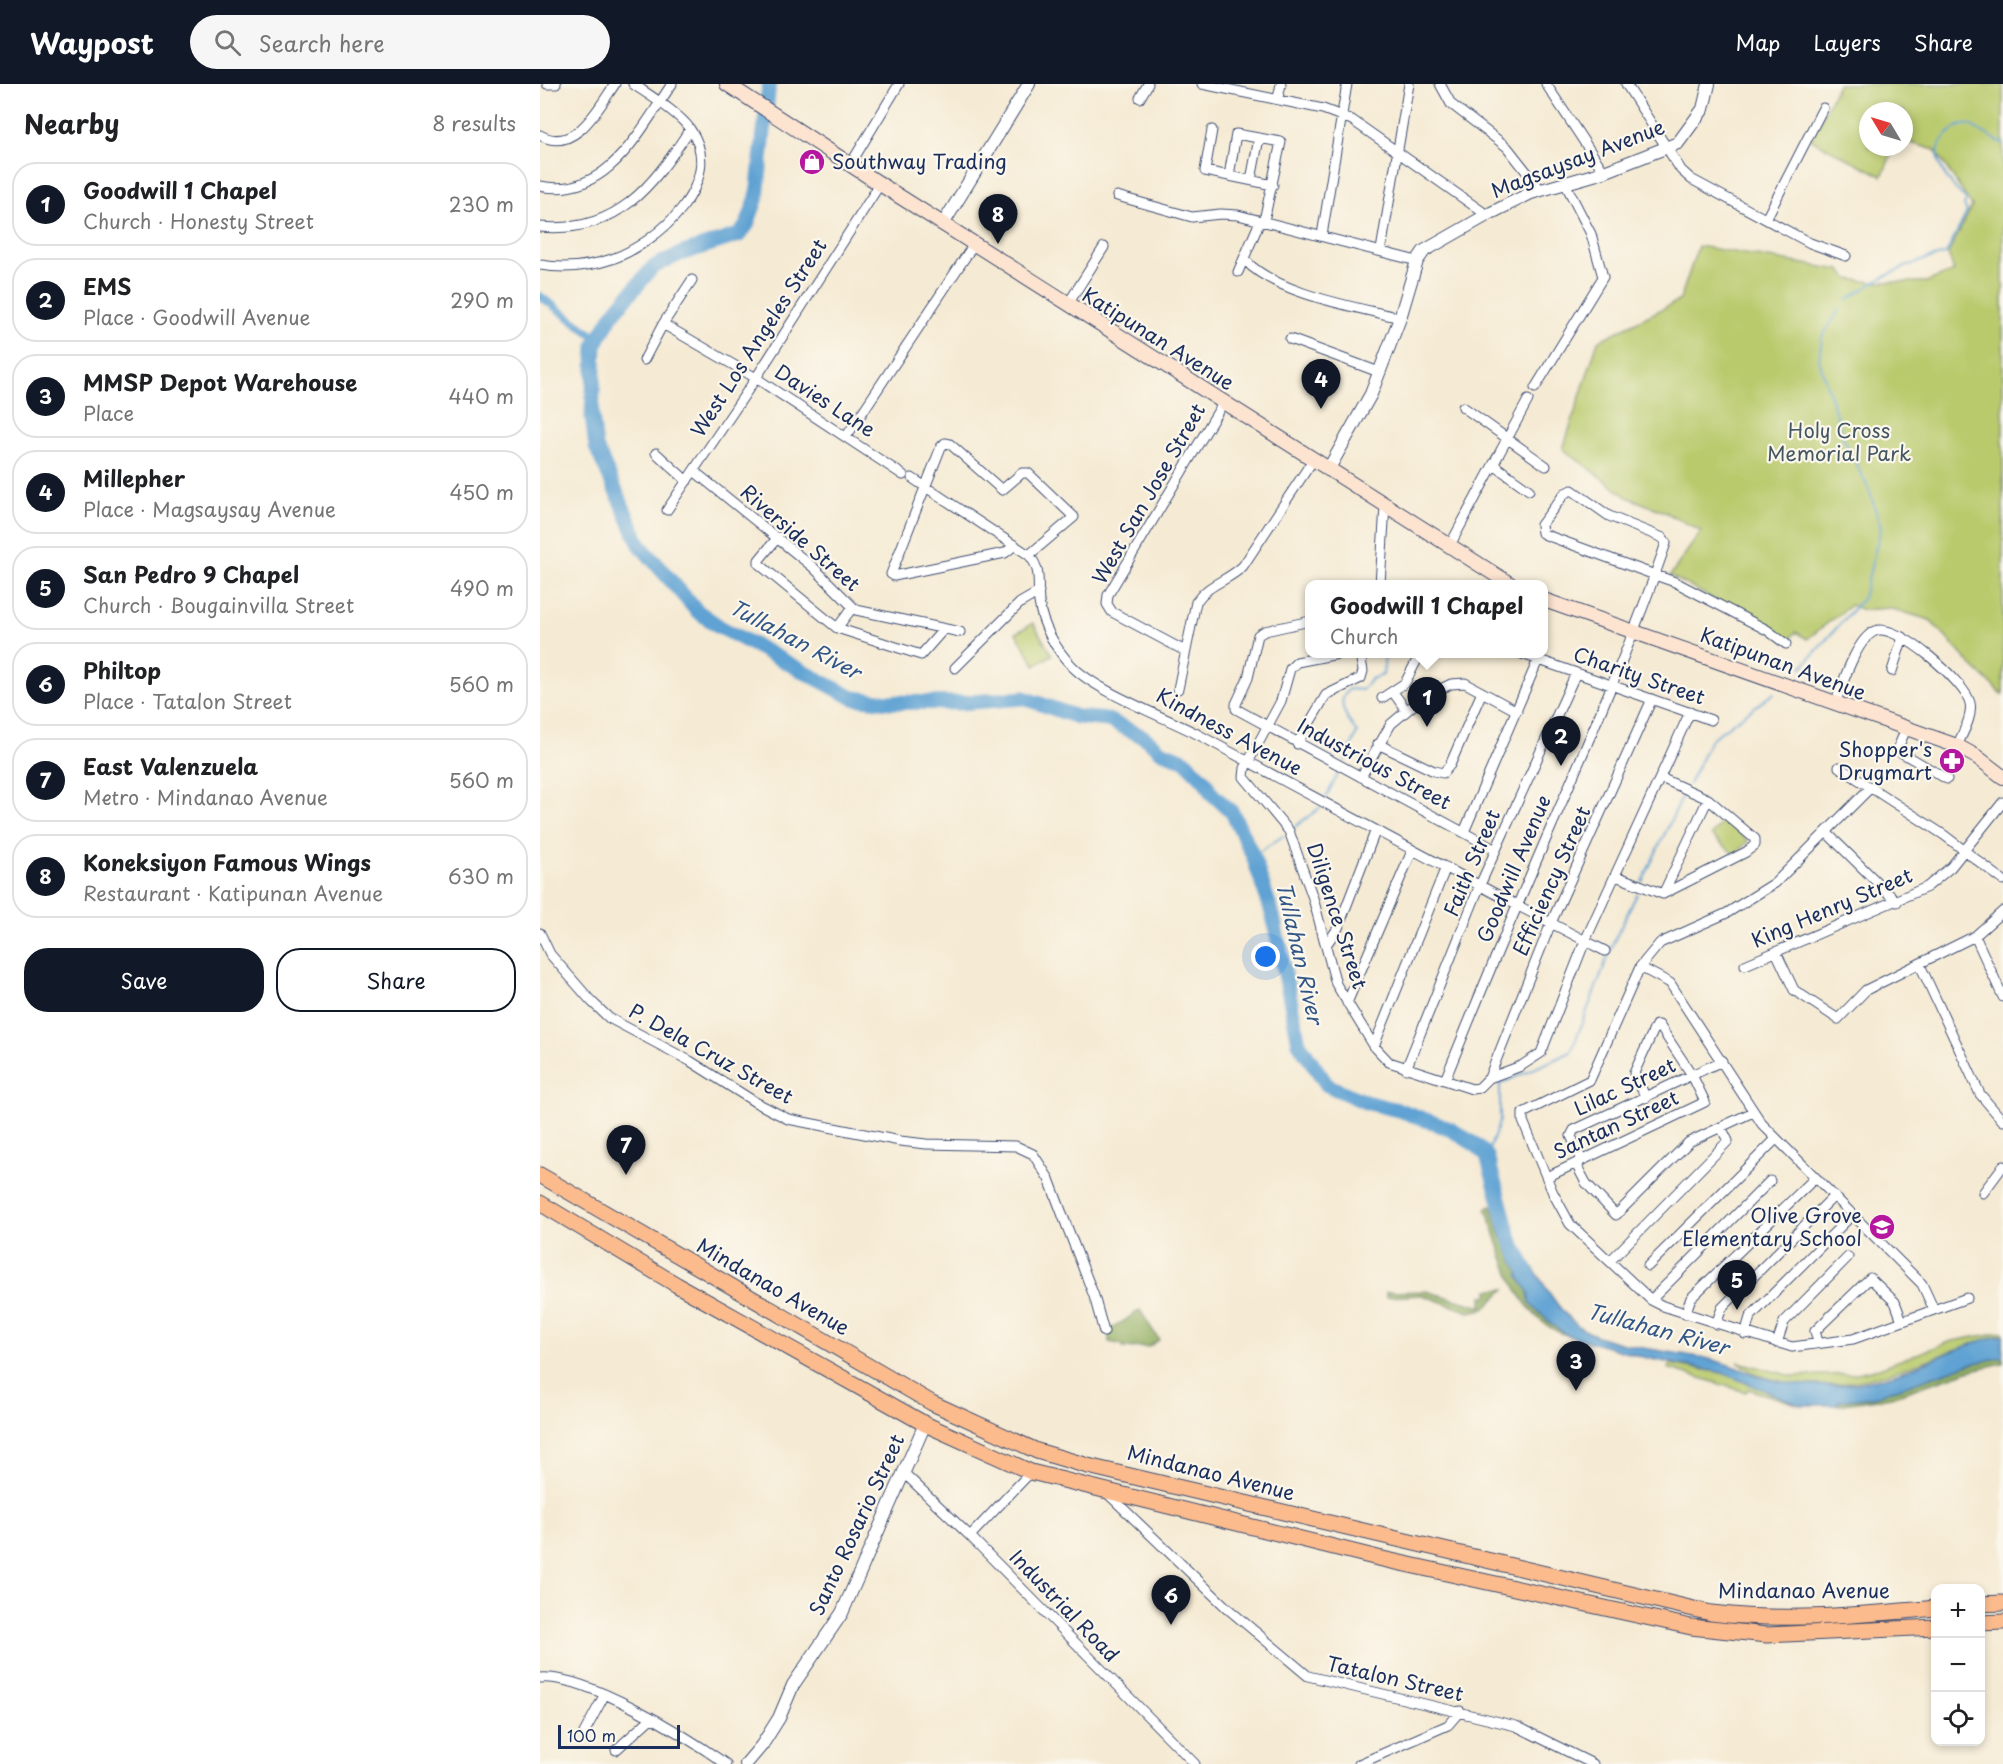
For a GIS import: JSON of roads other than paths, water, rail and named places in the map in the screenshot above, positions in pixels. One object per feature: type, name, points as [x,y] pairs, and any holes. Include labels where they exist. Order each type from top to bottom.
[{"type":"main road","name":"Katipunan Avenue","points":[[733,88],[850,165],[1502,580]]},
{"type":"main road","name":"Katipunan Avenue","points":[[1548,601],[1957,746],[1977,757],[2003,777]]},
{"type":"main road","name":"Mindanao Avenue","points":[[540,1175],[932,1403],[1037,1451],[1088,1466],[1711,1613],[1767,1616],[1931,1608]]},
{"type":"main road","name":"Mindanao Avenue","points":[[540,1203],[736,1318],[925,1424],[1031,1472],[1107,1493],[1378,1558],[1691,1627],[1767,1635],[1931,1627]]},
{"type":"main road","points":[[736,1318],[747,1297]]},
{"type":"main road","points":[[1985,1604],[2003,1603]]},
{"type":"main road","points":[[1903,1611],[1904,1630]]},
{"type":"main road","points":[[1985,1623],[2003,1622]]},
{"type":"street","points":[[547,84],[556,84]]},
{"type":"street","points":[[540,135],[545,138],[562,138],[580,133],[615,84]]},
{"type":"street","points":[[540,266],[570,268],[592,265],[632,250],[655,235],[679,213],[693,192],[700,172],[699,152],[690,129],[659,102],[633,84]]},
{"type":"street","points":[[540,186],[553,188],[577,185],[598,176],[620,160],[672,84]]},
{"type":"street","points":[[850,165],[899,84]]},
{"type":"street","points":[[943,224],[1029,84]]},
{"type":"street","points":[[1140,98],[1148,84]]},
{"type":"street","points":[[1202,84],[1278,98],[1342,115],[1398,151],[1486,215]]},
{"type":"street","points":[[1278,98],[1281,84]]},
{"type":"street","points":[[1322,236],[1347,84]]},
{"type":"street","points":[[1381,250],[1409,84]]},
{"type":"street","points":[[1440,84],[1452,104],[1507,147],[1541,190]]},
{"type":"street","points":[[1546,84],[1604,172]]},
{"type":"street","points":[[1626,84],[1681,170],[1698,183],[1810,243],[1846,256]]},
{"type":"street","name":"Magsaysay Avenue","points":[[1417,261],[1424,251],[1486,215],[1541,190],[1566,185],[1604,172],[1668,149],[1678,143],[1696,121],[1707,97],[1708,84]]},
{"type":"street","points":[[1766,219],[1823,108]]},
{"type":"street","points":[[540,227],[582,226],[618,213],[647,189],[690,129]]},
{"type":"street","points":[[1212,130],[1205,171],[1273,185]]},
{"type":"street","points":[[1229,176],[1235,136],[1281,143],[1265,216],[1238,272]]},
{"type":"street","points":[[1251,180],[1259,138]]},
{"type":"street","name":"West Los Angeles Street","points":[[666,510],[756,378],[880,184]]},
{"type":"street","points":[[1535,388],[1603,277],[1591,234],[1566,185]]},
{"type":"street","points":[[1117,196],[1192,217],[1230,214],[1381,250],[1417,261],[1400,318],[1380,372],[1361,412],[1328,470]]},
{"type":"street","points":[[846,436],[974,244]]},
{"type":"street","points":[[1068,304],[1104,247]]},
{"type":"street","points":[[1245,260],[1280,283],[1299,292],[1400,318]]},
{"type":"street","points":[[644,360],[663,324],[692,280]]},
{"type":"street","name":"Davies Lane","points":[[663,324],[756,378],[907,476],[925,485]]},
{"type":"street","points":[[1290,339],[1380,372]]},
{"type":"street","points":[[1449,547],[1528,400]]},
{"type":"street","name":"West San Jose Street","points":[[1185,651],[1112,612],[1107,604],[1108,595],[1142,533],[1223,403]]},
{"type":"street","points":[[1463,407],[1546,466]]},
{"type":"street","points":[[925,485],[1015,545],[1029,555],[1074,518],[1028,473],[1022,473],[1002,490],[950,444],[945,443],[941,447],[925,485],[891,575],[1005,553],[1015,545]]},
{"type":"street","points":[[656,453],[687,481]]},
{"type":"street","points":[[1178,689],[1196,602],[1204,590],[1244,566],[1313,460]]},
{"type":"street","points":[[1494,465],[1529,490]]},
{"type":"street","name":"Riverside Street","points":[[693,471],[778,537],[835,587],[861,614],[960,632]]},
{"type":"street","name":"Goodwill Avenue","points":[[1445,1080],[1517,905],[1613,686],[1634,632],[1655,574],[1666,543],[1663,538],[1610,516],[1570,489],[1540,528],[1546,535],[1655,574]]},
{"type":"street","points":[[1380,580],[1384,506]]},
{"type":"street","points":[[778,537],[759,560],[759,564],[837,628],[921,655],[944,630]]},
{"type":"street","name":"Kindness Avenue","points":[[1029,555],[1038,569],[1042,615],[1049,632],[1062,654],[1078,672],[1095,684],[1172,721],[1375,832],[1605,951]]},
{"type":"street","points":[[1655,574],[1767,630],[1786,644]]},
{"type":"street","points":[[955,668],[1020,603],[1039,592]]},
{"type":"street","points":[[837,628],[853,607]]},
{"type":"street","name":"Industrious Street","points":[[1305,622],[1265,631],[1258,635],[1250,670],[1236,709],[1496,850]]},
{"type":"street","points":[[1835,704],[1854,657],[1868,636],[1876,631],[1889,630],[1903,637],[1937,663],[1969,699],[1970,715],[1957,746]]},
{"type":"street","points":[[1892,671],[1903,637]]},
{"type":"street","points":[[1248,762],[1284,693],[1293,664],[1320,658]]},
{"type":"street","points":[[1297,744],[1326,695],[1361,678],[1363,670],[1361,658]]},
{"type":"street","points":[[1382,698],[1405,682],[1418,658]]},
{"type":"street","name":"Charity Street","points":[[1533,658],[1711,720]]},
{"type":"street","points":[[1464,832],[1538,660]]},
{"type":"street","name":"Faith Street","points":[[1406,1069],[1480,885],[1576,673]]},
{"type":"street","points":[[1362,777],[1378,744],[1391,724],[1426,696],[1459,682],[1517,711]]},
{"type":"street","points":[[1393,692],[1406,710]]},
{"type":"street","points":[[1378,744],[1434,771],[1443,772],[1450,765],[1482,692]]},
{"type":"street","name":"Efficiency Street","points":[[1489,1078],[1551,923],[1652,699]]},
{"type":"street","name":"Diligence Street","points":[[1248,762],[1244,771],[1245,781],[1288,831],[1294,842],[1336,984],[1374,1046],[1389,1062],[1472,1089],[1479,1088],[1489,1078],[1521,1066],[1541,1053],[1585,941],[1689,712]]},
{"type":"street","points":[[1906,729],[1897,750],[1947,779]]},
{"type":"street","points":[[1839,767],[1965,850],[2003,880]]},
{"type":"street","points":[[1616,876],[1662,894],[1746,852],[1755,845],[1755,839],[1708,799],[1661,778]]},
{"type":"street","points":[[1870,788],[1775,883],[1727,913],[1660,943],[1640,967],[1590,1080],[1523,1113],[1523,1121],[1556,1201],[1570,1224],[1651,1300],[1685,1314],[1792,1347],[1853,1339],[1967,1298]]},
{"type":"street","points":[[1662,894],[1708,799]]},
{"type":"street","name":"King Henry Street","points":[[1745,965],[1897,902],[1935,882],[1965,850],[2003,802]]},
{"type":"street","points":[[1326,945],[1338,928],[1375,832]]},
{"type":"street","points":[[1826,832],[1897,902]]},
{"type":"street","points":[[1347,1003],[1412,851]]},
{"type":"street","points":[[1374,1046],[1446,867]]},
{"type":"street","points":[[1776,952],[1794,990],[1838,1019],[1866,990],[1975,936],[2003,911]]},
{"type":"street","name":"P. Dela Cruz Street","points":[[540,933],[550,954],[609,1018],[690,1060],[755,1102],[788,1119],[900,1141],[926,1144],[1016,1146],[1033,1154],[1040,1161],[1062,1212],[1094,1296],[1104,1332]]},
{"type":"street","points":[[1975,936],[2003,998]]},
{"type":"street","points":[[540,960],[550,954]]},
{"type":"street","points":[[1920,965],[1980,1094],[2003,1121]]},
{"type":"street","points":[[1640,967],[1670,983],[1753,1112],[1776,1139],[1922,1284],[1934,1310]]},
{"type":"street","points":[[1646,1098],[1634,1073],[1656,1025],[1661,1027],[1692,1075]]},
{"type":"street","name":"Lilac Street","points":[[1579,1162],[1580,1156],[1571,1136],[1574,1130],[1722,1061]]},
{"type":"street","name":"Santan Street","points":[[1547,1177],[1704,1104],[1705,1100],[1692,1075]]},
{"type":"street","points":[[1579,1162],[1578,1168],[1586,1183],[1614,1214],[1689,1142],[1753,1112]]},
{"type":"street","points":[[1611,1261],[1728,1141],[1721,1127]]},
{"type":"street","points":[[1648,1266],[1776,1139]]},
{"type":"street","points":[[1983,1193],[2003,1167]]},
{"type":"street","points":[[1685,1314],[1691,1298],[1815,1178]]},
{"type":"street","points":[[1651,1300],[1770,1181]]},
{"type":"street","points":[[1716,1324],[1722,1308],[1834,1196]]},
{"type":"street","points":[[1746,1334],[1750,1317],[1852,1215]]},
{"type":"street","points":[[1777,1343],[1784,1322],[1848,1257]]},
{"type":"street","points":[[1818,1342],[1815,1331],[1870,1278],[1895,1302],[1902,1321]]},
{"type":"street","name":"Santo Rosario Street","points":[[746,1764],[762,1745],[779,1718],[793,1685],[842,1613],[925,1424]]},
{"type":"street","points":[[970,1536],[1031,1472]]},
{"type":"street","name":"Industrial Road","points":[[905,1474],[970,1536],[1196,1764]]},
{"type":"street","name":"Tatalon Street","points":[[1107,1493],[1227,1608],[1308,1676],[1460,1711],[1521,1728],[1593,1764]]},
{"type":"street","points":[[540,1678],[551,1677],[605,1694],[726,1764]]},
{"type":"street","points":[[584,1733],[605,1694]]},
{"type":"street","points":[[1359,1764],[1448,1725],[1460,1711]]},
{"type":"street","points":[[616,1750],[650,1719]]},
{"type":"water","points":[[1530,1263],[1566,1315],[1581,1328],[1608,1340],[1713,1360],[1777,1381],[1815,1386],[1865,1382],[1883,1378],[1968,1345],[2003,1335],[2003,1357],[1966,1365],[1873,1397],[1838,1401],[1838,1405],[1800,1405],[1723,1373],[1646,1358],[1569,1336],[1551,1324],[1530,1303],[1528,1292],[1518,1275]]},
{"type":"waterway","name":"Tullahan River","points":[[769,84],[757,197],[747,225],[739,235],[680,254],[653,267],[612,315],[595,345],[592,416],[596,447],[640,545],[697,611],[720,627],[853,698],[890,702],[959,703],[1024,698],[1077,717],[1108,720],[1144,737],[1161,751],[1184,760],[1205,781],[1211,793],[1232,812],[1253,856],[1273,916],[1299,1043],[1327,1085],[1365,1102],[1402,1111],[1450,1129],[1476,1145],[1487,1156],[1510,1238],[1535,1287]]},
{"type":"waterway","points":[[1847,300],[1894,272],[1919,261],[1946,254],[1967,212],[1964,205],[1967,200],[1946,177],[1939,159],[1942,141],[1949,133],[1959,126],[1970,125],[2003,144]]},
{"type":"waterway","points":[[540,296],[598,339]]},
{"type":"waterway","points":[[1802,667],[1863,598],[1881,528],[1869,490],[1843,437],[1819,360],[1822,337],[1839,310]]},
{"type":"waterway","points":[[1345,761],[1357,733],[1344,711],[1345,694],[1349,689],[1362,690],[1371,679],[1383,675],[1385,658]]},
{"type":"waterway","points":[[1689,784],[1711,739],[1774,693]]},
{"type":"waterway","points":[[1326,797],[1339,772]]},
{"type":"waterway","points":[[1642,882],[1683,795]]},
{"type":"waterway","points":[[1292,829],[1321,807]]},
{"type":"waterway","points":[[1253,856],[1283,836]]},
{"type":"waterway","points":[[1487,1156],[1500,1120],[1500,1084],[1571,1052],[1614,941],[1637,894]]},
{"type":"place","name":"Southway Trading","points":[[812,162]]},
{"type":"place","name":"Koneksiyon Famous Wings","points":[[998,244]]},
{"type":"place","name":"Millepher","points":[[1321,409]]},
{"type":"place","name":"Goodwill 1 Chapel","points":[[1427,727]]},
{"type":"place","name":"Shopper's Drugmart","points":[[1952,761]]},
{"type":"place","name":"EMS","points":[[1561,766]]},
{"type":"place","name":"East Valenzuela","points":[[626,1175]]},
{"type":"place","name":"Olive Grove Elementary School","points":[[1882,1227]]},
{"type":"place","name":"San Pedro 9 Chapel","points":[[1737,1310]]},
{"type":"place","name":"MMSP Depot Warehouse","points":[[1576,1391]]},
{"type":"place","name":"Philtop","points":[[1171,1625]]},
{"type":"park label","name":"Holy Cross Memorial Park","points":[[1839,442]]}]
